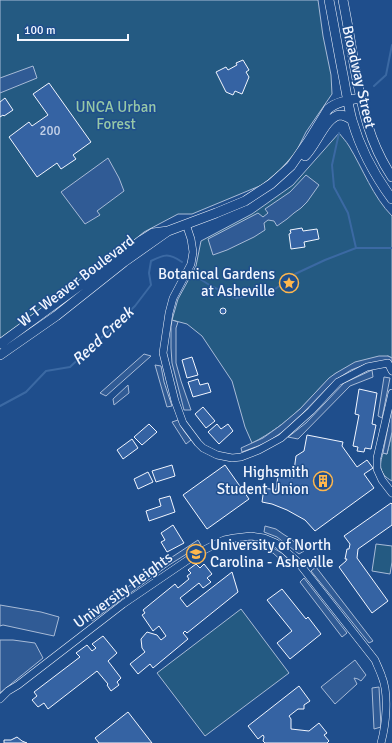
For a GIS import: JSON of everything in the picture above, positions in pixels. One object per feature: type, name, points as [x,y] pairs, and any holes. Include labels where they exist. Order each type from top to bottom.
[{"type":"main road","name":"Broadway Street","points":[[329,0],[352,120],[370,163],[392,199]]},
{"type":"main road","name":"Broadway Street","points":[[343,0],[360,98],[370,134],[378,153],[392,177]]},
{"type":"main road","name":"W T Weaver Boulevard","points":[[291,166],[331,106],[360,98]]},
{"type":"main road","name":"W T Weaver Boulevard","points":[[0,344],[153,233],[168,230],[216,214],[245,201],[271,184],[307,154],[330,120],[334,117],[341,115],[352,120]]},
{"type":"main road","name":"W T Weaver Boulevard","points":[[0,355],[56,316],[124,262],[168,230]]},
{"type":"street","points":[[186,224],[192,239],[193,252],[191,264],[172,298],[163,353],[175,401],[183,424],[203,448],[217,455],[232,458],[241,457],[258,450],[281,438],[311,411],[338,382],[367,367],[388,363],[392,370]]},
{"type":"street","points":[[392,392],[377,458],[377,469],[382,480],[392,493]]},
{"type":"street","name":"University Heights","points":[[0,699],[8,691],[123,604],[198,553],[224,540],[252,536],[264,538],[276,543],[298,562],[374,660],[383,678],[385,691],[385,728],[382,743]]},
{"type":"green space","name":"UNCA Urban Forest","points":[[0,0],[318,0],[323,36],[331,75],[332,94],[306,132],[296,152],[279,171],[262,185],[192,214],[178,214],[144,232],[65,296],[0,339]]},
{"type":"green space","name":"Botanical Gardens at Asheville","points":[[339,133],[349,146],[379,200],[392,216],[392,358],[388,356],[336,373],[322,385],[290,418],[271,432],[252,443],[245,427],[232,381],[202,336],[187,324],[172,320],[178,299],[196,266],[201,241],[252,214],[293,185]]},
{"type":"green space","points":[[392,432],[392,481],[382,472],[381,462],[383,453],[387,454]]},
{"type":"green space","points":[[376,544],[392,546],[390,574],[372,571]]},
{"type":"green space","points":[[241,609],[289,673],[205,736],[157,673]]},
{"type":"shaded area","points":[[33,66],[37,78],[0,93],[0,78]]},
{"type":"shaded area","points":[[108,158],[124,191],[97,211],[100,215],[85,224],[61,192]]},
{"type":"shaded area","points":[[306,175],[319,185],[301,208],[277,226],[274,221],[268,220],[264,223],[265,230],[254,237],[213,255],[208,239],[258,213],[263,217],[268,213],[265,209],[290,192]]},
{"type":"shaded area","points":[[172,320],[178,322],[176,328],[176,363],[191,410],[184,410],[172,363]]},
{"type":"shaded area","points":[[144,354],[151,356],[106,396],[100,393]]},
{"type":"shaded area","points":[[379,356],[388,356],[392,358],[392,365],[364,365],[351,370],[334,381],[284,431],[266,443],[242,452],[241,448],[263,438],[281,425],[300,409],[329,378],[336,373],[355,362]]},
{"type":"shaded area","points":[[155,365],[161,366],[164,382],[172,406],[167,407]]},
{"type":"shaded area","points":[[372,370],[373,377],[350,386],[298,439],[288,437],[306,423],[344,383]]},
{"type":"shaded area","points":[[384,377],[390,378],[382,418],[378,416]]},
{"type":"shaded area","points":[[128,385],[129,393],[114,405],[113,399]]},
{"type":"shaded area","points":[[392,406],[392,432],[387,454],[383,453]]},
{"type":"shaded area","points":[[178,420],[191,440],[186,444],[172,422]]},
{"type":"shaded area","points":[[265,526],[276,529],[291,539],[304,551],[299,554],[277,537],[264,532]]},
{"type":"shaded area","points":[[198,540],[201,545],[169,565],[92,621],[89,616],[116,595]]},
{"type":"shaded area","points":[[252,540],[268,545],[282,553],[291,562],[286,565],[273,553],[260,549],[243,546],[231,549],[229,544]]},
{"type":"shaded area","points":[[316,567],[373,641],[369,643],[311,571]]},
{"type":"shaded area","points":[[304,578],[347,633],[342,637],[300,582]]},
{"type":"shaded area","points":[[0,605],[41,612],[59,617],[54,636],[3,625],[0,626]]},
{"type":"shaded area","points":[[0,640],[35,643],[43,658],[0,693]]},
{"type":"shaded area","points":[[355,660],[366,675],[361,681],[354,678],[357,684],[335,704],[321,687]]},
{"type":"shaded area","points":[[379,687],[381,727],[374,729],[372,688]]},
{"type":"building","points":[[243,60],[249,70],[246,72],[249,77],[242,94],[235,91],[233,95],[226,92],[216,72],[226,67],[228,70],[237,65],[236,63]]},
{"type":"building","points":[[49,83],[91,142],[73,155],[76,159],[61,169],[57,163],[37,177],[9,137],[29,122],[32,126],[48,115],[33,94]]},
{"type":"building","points":[[5,98],[13,110],[0,117],[0,102]]},
{"type":"building","points":[[302,228],[303,231],[317,229],[319,239],[304,242],[305,247],[291,249],[289,234],[291,233],[290,230]]},
{"type":"building","points":[[223,308],[226,311],[223,314],[220,311]]},
{"type":"building","points":[[192,357],[198,375],[187,378],[182,360]]},
{"type":"building","points":[[198,379],[200,385],[208,383],[211,392],[193,397],[188,382]]},
{"type":"building","points":[[359,389],[377,393],[372,424],[376,425],[371,449],[365,448],[364,452],[357,451],[358,447],[353,446],[359,415],[355,414]]},
{"type":"building","points":[[203,407],[215,421],[206,428],[195,414]]},
{"type":"building","points":[[149,424],[157,432],[142,445],[134,437]]},
{"type":"building","points":[[217,424],[221,429],[228,424],[233,431],[219,444],[208,432]]},
{"type":"building","name":"Highsmith Student Union","points":[[307,435],[343,442],[342,446],[357,467],[367,460],[373,468],[364,474],[374,488],[315,531],[305,520],[287,510],[262,502],[264,488],[276,490],[278,475],[293,478],[296,456],[304,451]]},
{"type":"building","points":[[132,439],[138,448],[123,459],[117,450]]},
{"type":"building","points":[[172,465],[175,476],[156,482],[152,471]]},
{"type":"building","points":[[225,465],[249,499],[207,529],[183,495]]},
{"type":"building","points":[[148,472],[153,482],[138,489],[134,479]]},
{"type":"building","points":[[170,496],[175,512],[149,521],[146,511],[161,506],[159,499]]},
{"type":"building","points":[[391,503],[392,525],[358,549],[357,558],[388,601],[372,613],[339,567],[347,559],[345,559],[347,549],[349,549],[350,544],[344,536]]},
{"type":"building","points":[[173,525],[184,543],[167,552],[161,542],[165,540],[161,533]]},
{"type":"building","points":[[196,564],[200,568],[204,564],[212,574],[207,578],[211,582],[203,588],[199,583],[180,598],[187,607],[232,572],[238,592],[187,633],[185,631],[183,633],[188,639],[153,668],[150,664],[138,674],[130,664],[145,652],[142,648],[141,639],[147,632],[157,635],[161,640],[166,636],[159,626],[153,631],[142,615],[145,613],[143,610],[175,584],[178,588],[189,579],[187,576],[191,573],[188,570]]},
{"type":"building","points":[[282,589],[306,619],[308,617],[321,634],[290,659],[277,643],[292,631],[267,600]]},
{"type":"building","points":[[103,636],[117,653],[108,661],[121,678],[117,682],[119,685],[111,691],[107,685],[108,684],[97,671],[48,709],[44,703],[38,707],[32,700],[37,696],[34,692],[80,657],[76,653],[87,645],[92,651],[96,648],[92,644]]},
{"type":"building","points":[[299,686],[310,701],[304,705],[304,709],[298,709],[289,716],[291,719],[291,729],[309,731],[319,723],[327,733],[324,735],[329,741],[327,743],[265,743],[263,741],[263,735],[258,739],[248,726]]},
{"type":"building","points":[[128,712],[152,743],[99,743],[95,738]]},
{"type":"building","points":[[17,737],[27,743],[4,743],[4,740],[11,740]]},
{"type":"waterway","points":[[374,86],[386,75],[392,45]]},
{"type":"waterway","points":[[339,133],[332,165],[334,187],[348,213],[356,248]]},
{"type":"waterway","name":"Reed Creek","points":[[200,279],[236,298],[274,290],[295,274],[356,248],[392,248]]},
{"type":"waterway","name":"Reed Creek","points":[[0,406],[26,392],[46,371],[70,367],[135,306],[151,285],[149,273],[151,261],[160,257],[170,256],[182,262]]},
{"type":"place","name":"Botanical Gardens at Asheville","points":[[289,283]]},
{"type":"place","name":"Highsmith Student Union","points":[[323,481]]},
{"type":"place","name":"University of North Carolina - Asheville","points":[[196,554]]}]
